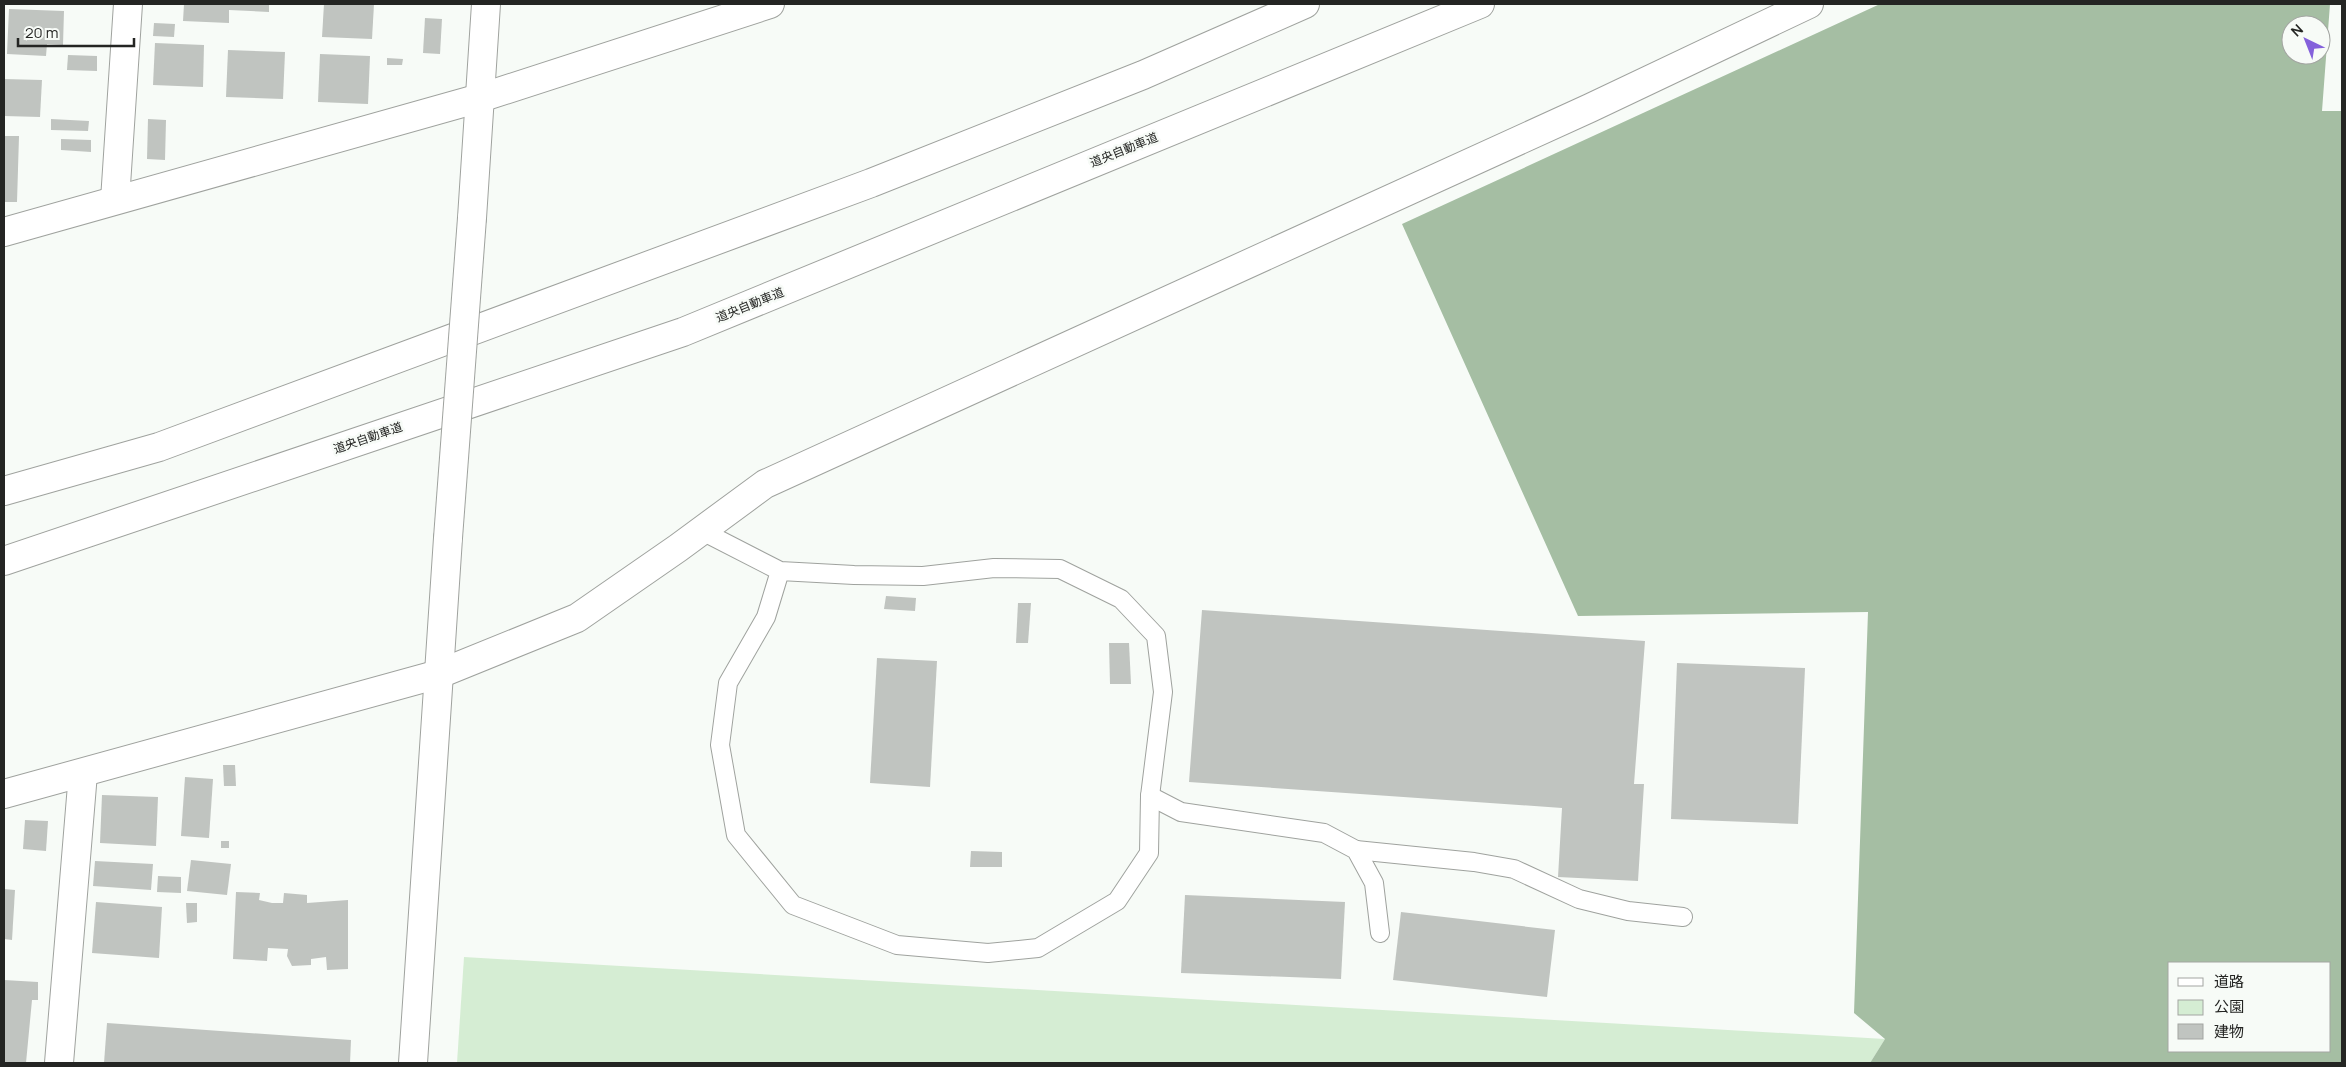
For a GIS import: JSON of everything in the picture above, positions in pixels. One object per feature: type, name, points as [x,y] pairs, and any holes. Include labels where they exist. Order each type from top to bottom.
[{"type":"main road","points":[[115,200],[128,4]]},
{"type":"main road","points":[[413,1063],[486,4]]},
{"type":"main road","points":[[4,232],[480,98],[732,10],[770,4]]},
{"type":"main road","points":[[1143,75],[1286,4]]},
{"type":"main road","points":[[4,491],[168,444],[871,183],[1143,75],[1305,4]]},
{"type":"main road","name":"道央自動車道","points":[[4,561],[683,332],[1480,4]]},
{"type":"main road","points":[[4,794],[439,674],[577,618],[765,484],[1590,108],[1809,4]]},
{"type":"main road","points":[[59,1063],[83,773]]},
{"type":"lane","points":[[702,530],[780,570],[854,575],[923,576],[994,568],[1060,569],[1121,599],[1156,636],[1163,692],[1150,796],[1150,853],[1117,901],[1038,948],[988,952],[898,945],[793,905],[736,835],[720,745],[728,683],[766,617],[780,570]]},
{"type":"lane","points":[[1150,796],[1182,812],[1324,833],[1356,850],[1464,861],[1514,869],[1579,899],[1628,911],[1683,916]]},
{"type":"lane","points":[[1356,850],[1374,883],[1380,933]]},
{"type":"green space","points":[[1880,4],[2330,4],[2329,15],[2281,15],[2281,65],[2325,65],[2322,111],[2342,111],[2342,1063],[1870,1063],[1885,1039],[1854,1013],[1868,612],[1578,616],[1402,224]]},
{"type":"green space","points":[[464,957],[1885,1039],[1870,1063],[457,1063]]},
{"type":"building","points":[[184,4],[269,4],[269,12],[229,10],[229,23],[183,21]]},
{"type":"building","points":[[324,4],[374,4],[372,39],[322,37]]},
{"type":"building","points":[[9,9],[64,11],[63,45],[47,44],[46,56],[7,54]]},
{"type":"building","points":[[425,18],[442,19],[440,54],[423,53]]},
{"type":"building","points":[[154,23],[175,24],[174,37],[153,36]]},
{"type":"building","points":[[155,43],[204,45],[203,87],[153,85]]},
{"type":"building","points":[[228,50],[285,52],[283,99],[226,97]]},
{"type":"building","points":[[320,54],[370,56],[368,104],[318,102]]},
{"type":"building","points":[[68,55],[97,56],[97,71],[67,70]]},
{"type":"building","points":[[387,58],[403,59],[402,65],[387,65]]},
{"type":"building","points":[[4,79],[42,80],[40,117],[4,116]]},
{"type":"building","points":[[51,119],[89,121],[88,131],[51,130]]},
{"type":"building","points":[[148,119],[166,120],[165,160],[147,159]]},
{"type":"building","points":[[4,136],[19,136],[17,202],[4,202]]},
{"type":"building","points":[[61,139],[91,140],[91,152],[61,150]]},
{"type":"building","points":[[886,596],[916,598],[915,611],[884,609]]},
{"type":"building","points":[[1018,603],[1031,603],[1028,643],[1016,643]]},
{"type":"building","points":[[1202,610],[1645,641],[1634,784],[1644,784],[1638,881],[1558,877],[1562,808],[1189,782]]},
{"type":"building","points":[[1109,643],[1129,643],[1131,684],[1110,684]]},
{"type":"building","points":[[877,658],[937,661],[930,787],[870,783]]},
{"type":"building","points":[[1677,663],[1805,668],[1798,824],[1671,819]]},
{"type":"building","points":[[223,765],[235,765],[236,786],[224,786]]},
{"type":"building","points":[[185,777],[213,779],[209,838],[181,836]]},
{"type":"building","points":[[102,795],[158,797],[156,846],[100,843]]},
{"type":"building","points":[[25,820],[48,821],[46,851],[23,849]]},
{"type":"building","points":[[221,841],[229,841],[229,848],[221,848]]},
{"type":"building","points":[[971,851],[1002,852],[1002,867],[970,867]]},
{"type":"building","points":[[191,860],[231,864],[227,895],[187,891]]},
{"type":"building","points":[[95,861],[153,864],[151,890],[93,886]]},
{"type":"building","points":[[158,876],[181,877],[181,893],[157,892]]},
{"type":"building","points":[[4,889],[15,890],[12,940],[4,939]]},
{"type":"building","points":[[236,892],[260,893],[259,900],[272,903],[283,903],[284,893],[307,895],[307,903],[348,900],[348,969],[327,970],[326,957],[311,959],[311,965],[292,966],[287,956],[288,949],[268,948],[267,961],[233,959]]},
{"type":"building","points":[[1185,895],[1345,902],[1341,979],[1181,973]]},
{"type":"building","points":[[96,902],[162,907],[159,958],[92,953]]},
{"type":"building","points":[[186,903],[197,903],[197,922],[187,923]]},
{"type":"building","points":[[1401,912],[1555,930],[1547,997],[1393,980]]},
{"type":"building","points":[[4,980],[38,982],[38,1000],[32,1000],[26,1063],[4,1063]]},
{"type":"building","points":[[107,1023],[351,1040],[350,1063],[104,1063]]}]
